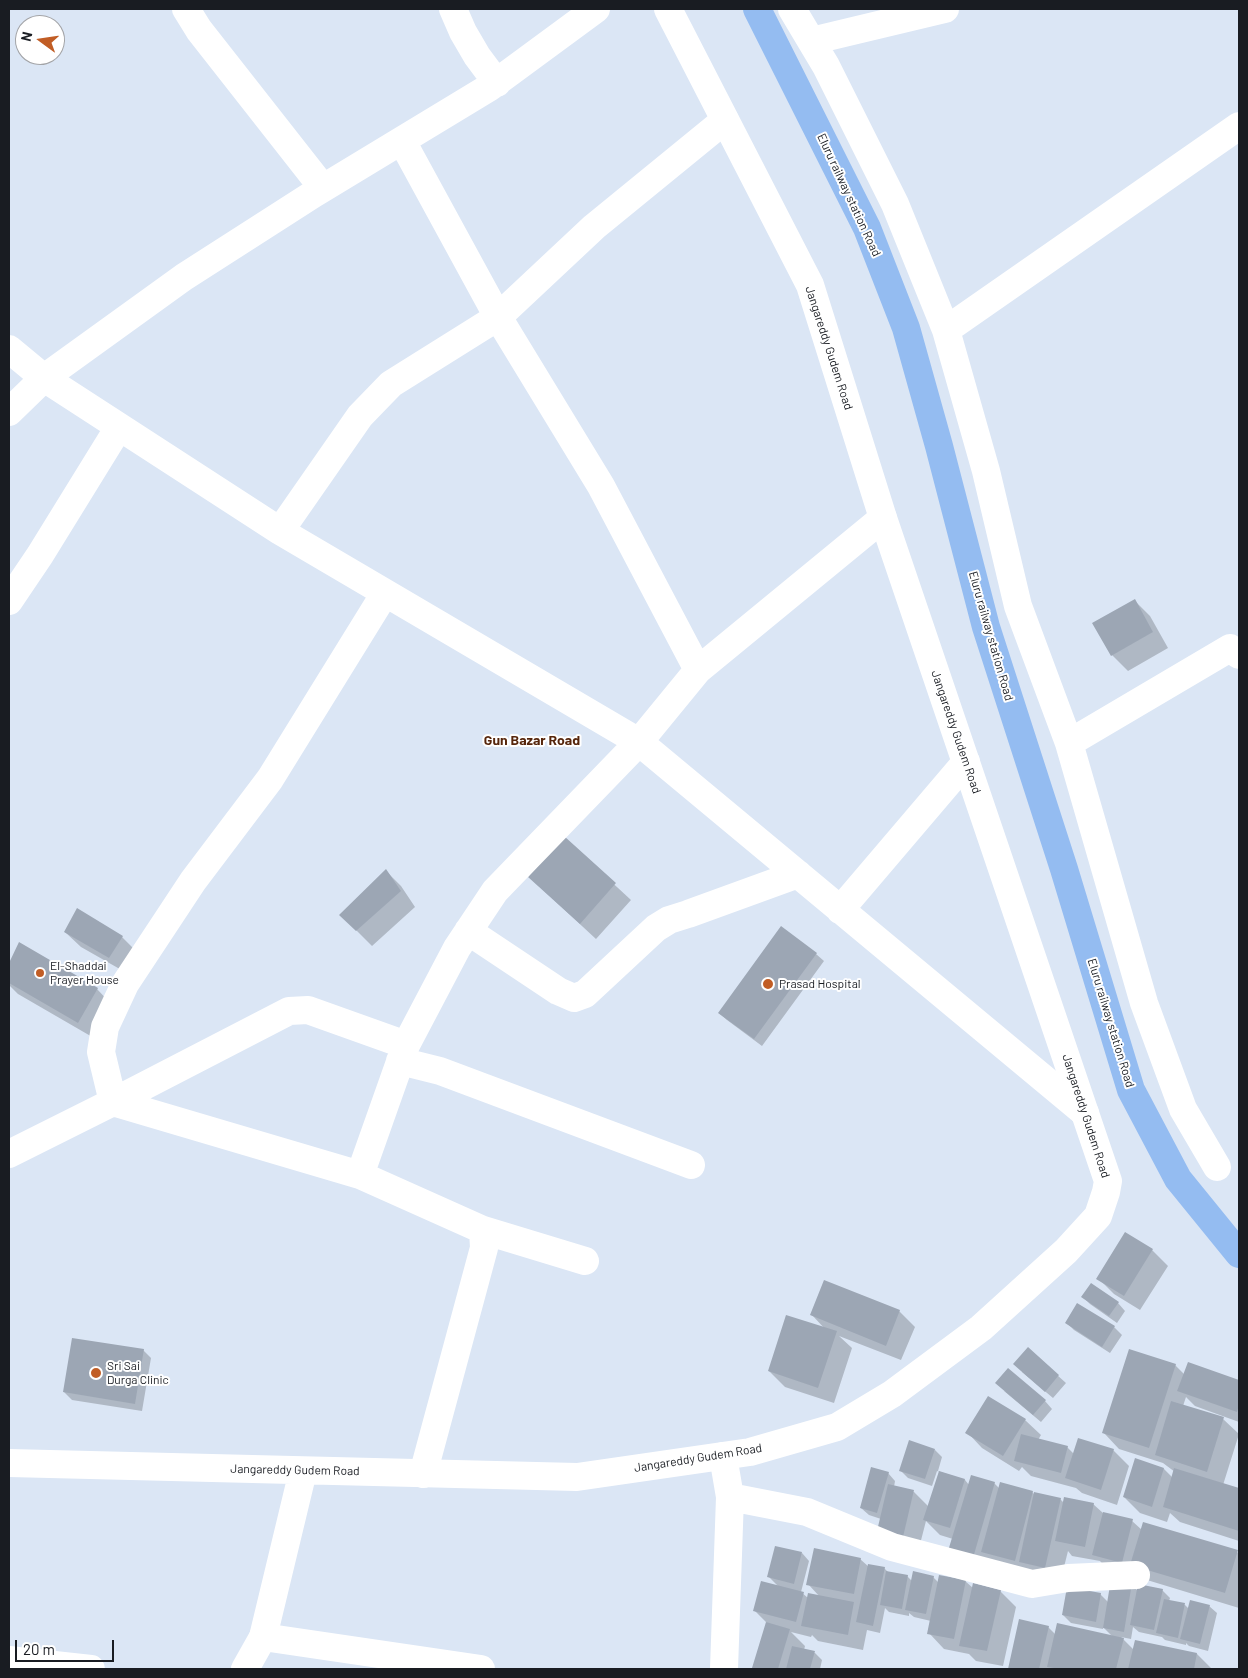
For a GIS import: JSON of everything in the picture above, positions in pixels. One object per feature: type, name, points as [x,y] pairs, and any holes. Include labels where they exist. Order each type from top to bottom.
[{"type":"main road","name":"Eluru railway station Road","points":[[757,9],[867,228],[906,328],[986,626],[1064,868],[1130,1090],[1178,1178],[1239,1254]]},
{"type":"street","points":[[186,9],[199,30],[324,188]]},
{"type":"street","points":[[9,412],[44,378],[184,277],[324,188],[496,83],[596,9]]},
{"type":"street","name":"Jangareddy Gudem Road","points":[[9,1464],[576,1477],[750,1452],[837,1427],[892,1394],[981,1328],[1066,1252],[1098,1216],[1108,1181],[883,518],[810,285],[668,9]]},
{"type":"street","points":[[792,9],[826,66],[895,204],[946,330],[986,471],[1018,606],[1069,743],[1144,1003],[1183,1110],[1217,1167]]},
{"type":"street","points":[[811,41],[945,9]]},
{"type":"street","points":[[458,20],[477,56],[496,83]]},
{"type":"street","points":[[280,531],[360,416],[391,384],[498,317],[594,227],[725,120]]},
{"type":"street","points":[[946,330],[1239,126]]},
{"type":"street","points":[[402,141],[498,317],[601,486],[698,670]]},
{"type":"street","points":[[9,349],[44,378],[280,531],[639,742],[1085,1113]]},
{"type":"street","points":[[9,601],[40,555],[119,427]]},
{"type":"street","points":[[360,1175],[403,1053],[457,948],[494,891],[639,742],[698,670],[883,518]]},
{"type":"street","points":[[112,1102],[101,1052],[106,1027],[125,984],[193,881],[270,779],[385,593]]},
{"type":"street","points":[[1069,743],[1236,648]]},
{"type":"street","points":[[840,910],[966,762]]},
{"type":"street","points":[[468,931],[558,992],[574,998],[585,994],[656,928],[669,920],[798,874]]},
{"type":"street","points":[[9,1154],[289,1011],[308,1010],[440,1071],[691,1166]]},
{"type":"street","points":[[112,1102],[360,1175],[483,1230],[585,1261]]},
{"type":"street","points":[[423,1474],[484,1248],[483,1230]]},
{"type":"street","points":[[723,1456],[730,1497],[724,1669]]},
{"type":"street","points":[[245,1669],[262,1636],[303,1471]]},
{"type":"street","points":[[730,1497],[807,1512],[892,1547],[1032,1584],[1068,1578],[1136,1575]]},
{"type":"street","points":[[262,1636],[481,1669]]},
{"type":"street","points":[[9,1660],[91,1669]]},
{"type":"building","points":[[1135,599],[1153,632],[1111,656],[1092,623]]},
{"type":"building","points":[[564,836],[616,883],[580,924],[528,877]]},
{"type":"building","points":[[386,869],[401,891],[356,931],[339,915]]},
{"type":"building","points":[[77,908],[123,936],[109,958],[64,932]]},
{"type":"building","points":[[781,926],[817,953],[754,1039],[718,1013]]},
{"type":"building","name":"El-Shaddai Prayer House","points":[[19,942],[98,988],[78,1023],[9,983],[9,963]]},
{"type":"building","points":[[1125,1232],[1153,1249],[1124,1296],[1096,1279]]},
{"type":"building","points":[[824,1280],[900,1310],[886,1346],[810,1315]]},
{"type":"building","points":[[1091,1283],[1119,1302],[1109,1316],[1081,1297]]},
{"type":"building","points":[[1077,1303],[1115,1326],[1102,1347],[1065,1323]]},
{"type":"building","points":[[786,1315],[837,1331],[818,1388],[768,1371]]},
{"type":"building","points":[[72,1338],[144,1349],[135,1404],[63,1392]]},
{"type":"building","points":[[1028,1347],[1059,1375],[1045,1392],[1013,1364]]},
{"type":"building","points":[[1129,1349],[1176,1364],[1149,1448],[1102,1433]]},
{"type":"building","points":[[1188,1362],[1239,1380],[1239,1405],[1237,1412],[1177,1391]]},
{"type":"building","points":[[1008,1368],[1046,1400],[1033,1415],[995,1383]]},
{"type":"building","points":[[988,1396],[1026,1419],[1003,1456],[965,1433]]},
{"type":"building","points":[[1171,1401],[1224,1417],[1207,1472],[1155,1455]]},
{"type":"building","points":[[1021,1434],[1068,1446],[1061,1473],[1014,1461]]},
{"type":"building","points":[[1078,1438],[1114,1449],[1101,1490],[1065,1478]]},
{"type":"building","points":[[909,1440],[935,1449],[925,1479],[899,1471]]},
{"type":"building","points":[[1135,1458],[1164,1468],[1152,1507],[1123,1497]]},
{"type":"building","points":[[871,1467],[889,1472],[877,1513],[860,1508]]},
{"type":"building","points":[[1174,1468],[1239,1488],[1239,1531],[1163,1507]]},
{"type":"building","points":[[939,1471],[965,1479],[950,1528],[923,1520]]},
{"type":"building","points":[[971,1475],[995,1482],[973,1558],[948,1551]]},
{"type":"building","points":[[1000,1482],[1033,1491],[1015,1561],[981,1552]]},
{"type":"building","points":[[888,1484],[914,1490],[903,1537],[877,1531]]},
{"type":"building","points":[[1034,1492],[1061,1498],[1045,1568],[1019,1562]]},
{"type":"building","points":[[1064,1497],[1094,1503],[1085,1547],[1055,1541]]},
{"type":"building","points":[[1103,1512],[1133,1519],[1122,1563],[1092,1555]]},
{"type":"building","points":[[1143,1522],[1238,1550],[1225,1593],[1130,1565]]},
{"type":"building","points":[[775,1546],[802,1552],[794,1584],[767,1577]]},
{"type":"building","points":[[814,1548],[861,1558],[854,1594],[806,1585]]},
{"type":"building","points":[[868,1564],[885,1567],[873,1626],[856,1622]]},
{"type":"building","points":[[886,1571],[908,1575],[902,1609],[880,1605]]},
{"type":"building","points":[[913,1571],[934,1576],[926,1614],[905,1610]]},
{"type":"building","points":[[939,1575],[966,1580],[954,1639],[927,1634]]},
{"type":"building","points":[[1111,1579],[1132,1583],[1124,1632],[1103,1628]]},
{"type":"building","points":[[761,1581],[804,1592],[796,1622],[753,1611]]},
{"type":"building","points":[[973,1583],[1001,1590],[987,1651],[959,1646]]},
{"type":"building","points":[[1138,1584],[1163,1589],[1154,1630],[1130,1625]]},
{"type":"building","points":[[1067,1587],[1101,1593],[1096,1622],[1062,1615]]},
{"type":"building","points":[[808,1593],[854,1602],[848,1635],[801,1626]]},
{"type":"building","points":[[1164,1599],[1185,1603],[1178,1638],[1156,1633]]},
{"type":"building","points":[[1190,1600],[1210,1605],[1200,1644],[1180,1639]]},
{"type":"building","points":[[1019,1619],[1049,1626],[1039,1669],[1008,1669]]},
{"type":"building","points":[[766,1622],[790,1629],[778,1669],[752,1668]]},
{"type":"building","points":[[1057,1623],[1124,1638],[1116,1669],[1060,1669],[1047,1667]]},
{"type":"building","points":[[1135,1640],[1197,1653],[1194,1669],[1128,1669]]},
{"type":"building","points":[[792,1646],[815,1651],[810,1669],[786,1669]]},
{"type":"place","name":"El-Shaddai Prayer House","points":[[40,973]]},
{"type":"place","name":"Prasad Hospital","points":[[768,984]]},
{"type":"place","name":"Sri Sai Durga Clinic","points":[[96,1373]]},
{"type":"district","name":"Gun Bazar Road","points":[[532,740]]}]
